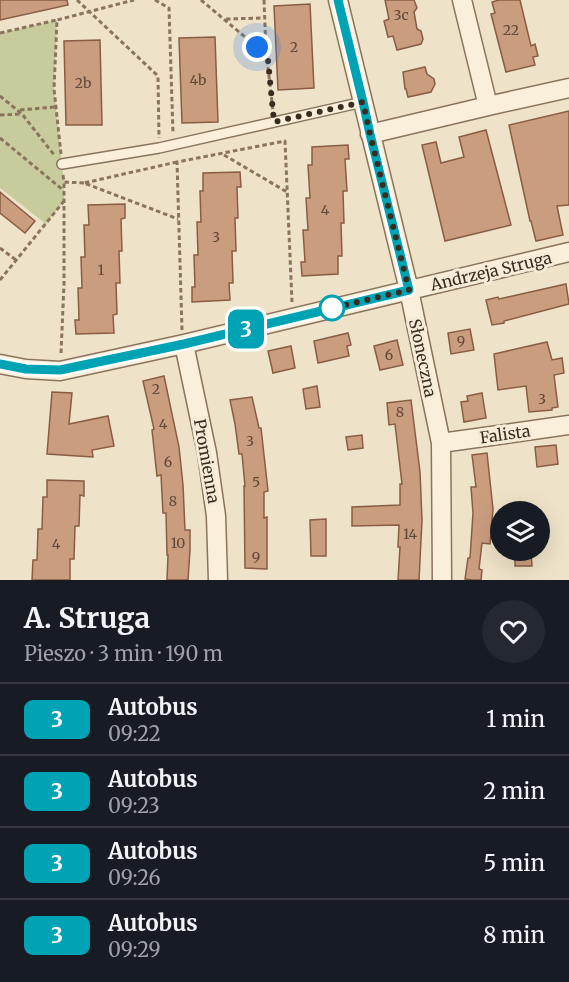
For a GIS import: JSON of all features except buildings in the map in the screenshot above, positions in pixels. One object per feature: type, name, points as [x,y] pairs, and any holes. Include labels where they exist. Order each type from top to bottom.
[{"type":"street","name":"Słoneczna","points":[[339,0],[409,290],[441,443],[442,580]]},
{"type":"street","points":[[462,0],[488,106]]},
{"type":"street","points":[[370,134],[569,88]]},
{"type":"street","name":"Andrzeja Struga","points":[[0,364],[26,369],[60,370],[183,338],[409,290],[569,252]]},
{"type":"street","name":"Promienna","points":[[183,338],[207,453],[216,516],[218,580]]},
{"type":"street","name":"Falista","points":[[441,443],[569,425]]},
{"type":"lane","points":[[62,164],[159,148],[363,102]]},
{"type":"path","points":[[77,0],[159,76],[159,148]]},
{"type":"path","points":[[0,33],[134,0]]},
{"type":"path","points":[[155,0],[169,8],[173,145]]},
{"type":"path","points":[[201,0],[257,47],[267,50]]},
{"type":"path","points":[[264,0],[274,122]]},
{"type":"path","points":[[224,19],[265,18]]},
{"type":"path","points":[[57,20],[54,88],[64,182],[61,355]]},
{"type":"path","points":[[0,96],[22,114],[62,164]]},
{"type":"path","points":[[18,110],[56,107]]},
{"type":"path","points":[[0,115],[22,114]]},
{"type":"path","points":[[0,138],[64,191]]},
{"type":"path","points":[[64,182],[84,183],[285,141],[292,304]]},
{"type":"path","points":[[222,154],[287,192]]},
{"type":"path","points":[[177,162],[183,338]]},
{"type":"path","points":[[84,183],[179,219]]},
{"type":"path","points":[[0,280],[64,201]]},
{"type":"path","points":[[0,248],[16,260]]},
{"type":"green space","points":[[57,20],[54,89],[64,201],[46,224],[0,188],[0,33]]},
{"type":"bus line","name":"3","points":[[0,364],[26,369],[60,370],[184,344],[409,290],[338,0]]},
{"type":"route","points":[[257,47],[267,50],[274,122],[363,102],[409,290],[332,308]]}]
